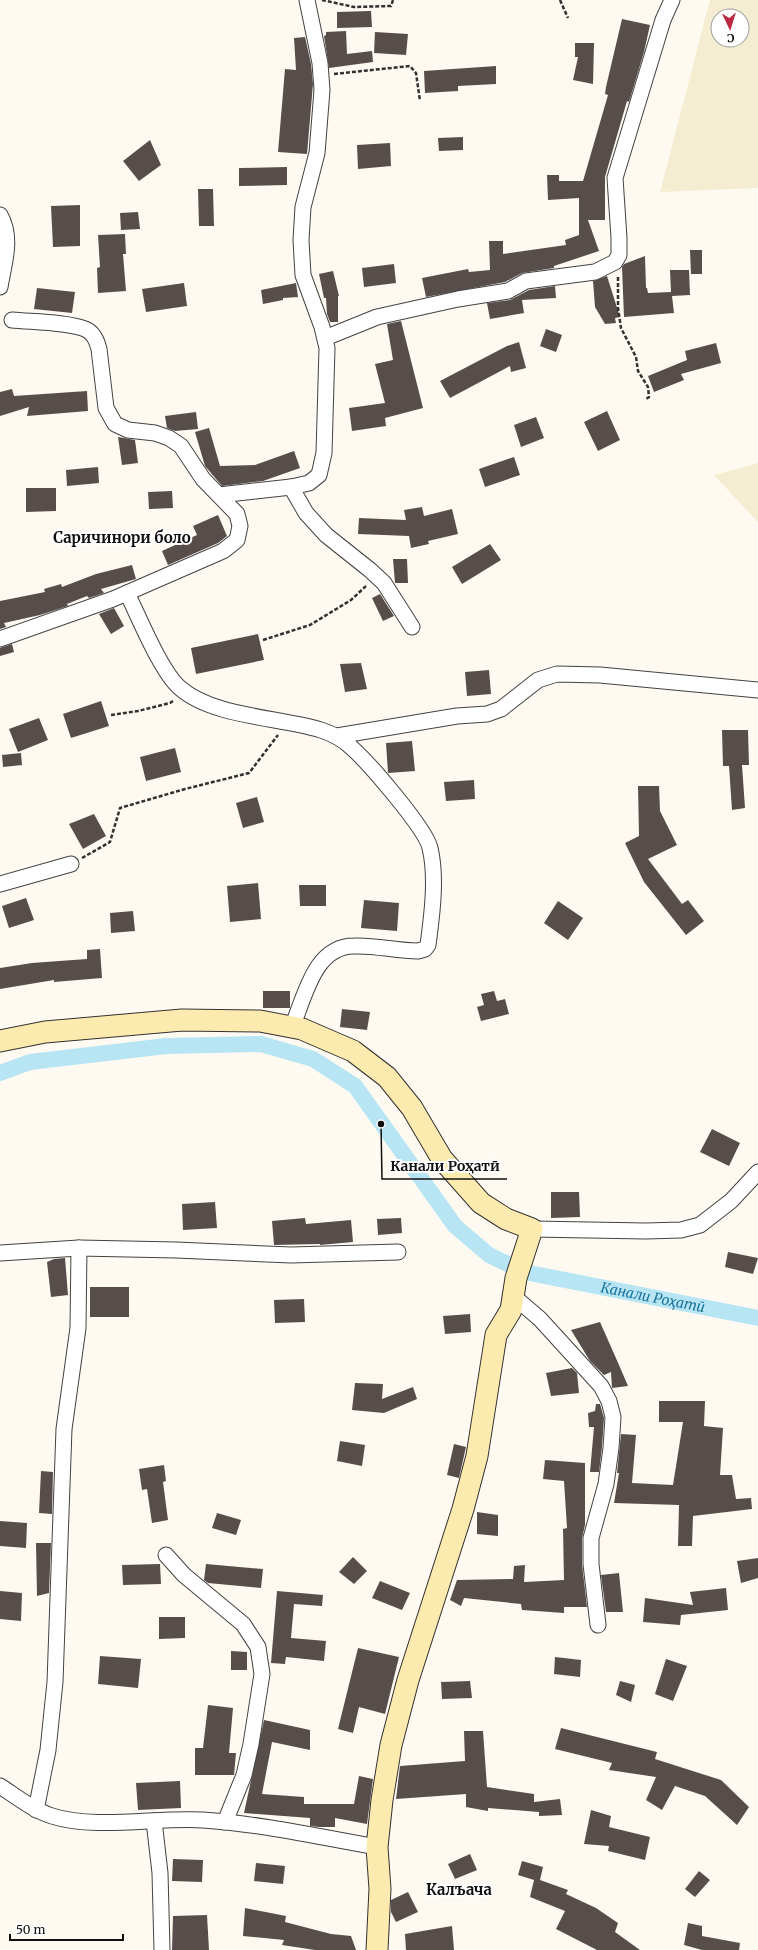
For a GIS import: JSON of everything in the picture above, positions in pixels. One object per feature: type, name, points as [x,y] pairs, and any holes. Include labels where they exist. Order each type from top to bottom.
[{"type":"street","points":[[219,495],[291,487],[309,483],[319,475],[324,453],[327,348],[325,338],[303,275],[301,240],[303,207],[317,153],[322,90],[319,55],[307,0]]},
{"type":"street","points":[[325,338],[377,317],[458,299],[508,291],[526,281],[595,272],[608,268],[619,255],[615,178],[663,20],[672,0]]},
{"type":"street","points":[[0,215],[5,224],[8,237],[0,287]]},
{"type":"street","points":[[0,639],[127,593],[223,551],[237,540],[240,526],[237,514],[203,479],[181,446],[169,438],[155,433],[128,430],[115,424],[106,408],[99,349],[97,341],[92,334],[85,329],[12,320]]},
{"type":"street","points":[[291,487],[306,512],[326,535],[384,583],[412,628]]},
{"type":"street","points":[[127,593],[163,667],[178,687],[191,696],[220,708],[320,730],[337,736],[353,748],[377,775],[424,834],[430,848],[433,905],[428,944],[425,948],[418,951],[353,946],[335,949],[325,956],[314,974],[292,1027]]},
{"type":"street","points":[[337,736],[457,716],[487,714],[501,709],[538,680],[557,674],[600,675],[758,690]]},
{"type":"street","points":[[0,884],[71,864]]},
{"type":"street","points":[[0,1041],[45,1032],[182,1020],[260,1021],[302,1029],[354,1051],[387,1077],[412,1108],[442,1159],[481,1203],[506,1219],[532,1229],[646,1231],[681,1230],[694,1227],[700,1225],[731,1201],[758,1172]]},
{"type":"street","points":[[376,1950],[380,1889],[377,1847],[391,1745],[408,1680],[463,1509],[477,1456],[496,1335],[511,1310],[514,1286],[532,1229]]},
{"type":"street","points":[[36,1810],[48,1750],[55,1682],[64,1429],[78,1328],[79,1248]]},
{"type":"street","points":[[0,1253],[79,1248],[176,1250],[291,1255],[398,1252]]},
{"type":"street","points":[[514,1286],[540,1318],[601,1386],[609,1401],[613,1417],[611,1448],[606,1484],[591,1538],[591,1564],[598,1625]]},
{"type":"street","points":[[166,1555],[184,1575],[243,1624],[258,1647],[262,1674],[251,1744],[244,1774],[225,1822]]},
{"type":"street","points":[[0,1786],[36,1810],[63,1819],[93,1822],[202,1820],[225,1822],[251,1825],[377,1847]]},
{"type":"street","points":[[154,1821],[160,1873],[162,1950]]},
{"type":"path","points":[[321,0],[354,7],[391,6],[393,0]]},
{"type":"path","points":[[560,0],[568,18]]},
{"type":"path","points":[[321,75],[410,66],[416,73],[420,101]]},
{"type":"path","points":[[616,260],[621,328],[636,357],[638,371],[648,387],[649,398],[645,400]]},
{"type":"path","points":[[263,640],[310,625],[351,600],[377,576]]},
{"type":"path","points":[[111,715],[138,711],[170,703],[184,691]]},
{"type":"path","points":[[71,864],[110,842],[120,808],[185,789],[250,773],[288,723]]},
{"type":"shaded area","points":[[710,0],[758,0],[758,188],[660,192]]},
{"type":"shaded area","points":[[758,463],[758,522],[714,475]]},
{"type":"building","points":[[371,11],[372,27],[337,28],[337,12]]},
{"type":"building","points":[[622,19],[650,25],[644,52],[629,102],[627,101],[605,177],[605,220],[588,220],[599,251],[554,266],[554,268],[522,273],[505,282],[426,297],[422,278],[468,269],[469,272],[490,270],[489,241],[503,241],[503,254],[566,245],[565,240],[579,235],[579,198],[548,200],[547,175],[559,175],[559,181],[583,181],[608,95],[605,94],[606,87]]},
{"type":"building","points":[[346,31],[347,54],[372,51],[373,62],[329,68],[324,36],[326,35],[326,32]]},
{"type":"building","points":[[375,32],[408,34],[406,55],[374,53]]},
{"type":"building","points":[[305,37],[311,64],[313,84],[307,154],[278,152],[285,69],[296,70],[294,38]]},
{"type":"building","points":[[575,43],[594,43],[593,84],[573,80],[578,57],[575,57]]},
{"type":"building","points":[[496,66],[496,84],[458,86],[458,91],[425,93],[424,71]]},
{"type":"building","points":[[463,137],[463,150],[439,151],[438,138]]},
{"type":"building","points":[[150,140],[161,165],[139,181],[123,161]]},
{"type":"building","points":[[390,143],[391,166],[358,169],[357,145]]},
{"type":"building","points":[[287,167],[287,185],[239,186],[239,168]]},
{"type":"building","points":[[198,189],[213,189],[214,226],[199,226]]},
{"type":"building","points":[[80,205],[80,246],[53,247],[51,206]]},
{"type":"building","points":[[138,212],[140,229],[121,230],[120,213]]},
{"type":"building","points":[[125,234],[126,254],[123,254],[126,291],[98,293],[97,268],[100,267],[98,235]]},
{"type":"building","points":[[690,250],[702,250],[702,274],[691,274]]},
{"type":"building","points":[[645,256],[646,288],[648,293],[671,292],[670,270],[689,270],[690,295],[672,296],[674,313],[624,317],[622,267],[624,264]]},
{"type":"building","points":[[394,264],[396,283],[364,287],[362,268]]},
{"type":"building","points":[[333,271],[339,296],[338,322],[330,322],[327,314],[326,298],[324,298],[319,274]]},
{"type":"building","points":[[607,276],[620,317],[615,318],[616,323],[605,324],[595,307],[593,281]]},
{"type":"building","points":[[184,283],[187,306],[146,312],[142,289]]},
{"type":"building","points":[[296,283],[298,297],[283,298],[283,300],[263,304],[261,290]]},
{"type":"building","points":[[555,286],[556,298],[522,300],[524,313],[490,319],[487,303],[510,300],[529,290]]},
{"type":"building","points":[[37,288],[75,292],[72,313],[34,309]]},
{"type":"building","points":[[401,321],[423,408],[385,418],[386,426],[352,431],[349,408],[385,403],[375,364],[393,360],[387,324]]},
{"type":"building","points":[[546,329],[562,335],[556,352],[540,346]]},
{"type":"building","points":[[519,342],[526,368],[511,372],[510,366],[450,398],[440,381],[507,346]]},
{"type":"building","points":[[716,343],[721,363],[681,374],[684,380],[654,392],[648,376],[687,360],[685,351]]},
{"type":"building","points":[[12,389],[14,396],[87,391],[88,411],[27,416],[29,407],[0,416],[0,392]]},
{"type":"building","points":[[607,411],[620,440],[598,451],[584,422]]},
{"type":"building","points":[[196,412],[198,429],[175,431],[167,428],[165,416]]},
{"type":"building","points":[[536,417],[544,438],[521,447],[514,425]]},
{"type":"building","points":[[209,428],[220,466],[255,465],[294,451],[300,468],[263,481],[222,486],[205,466],[195,432]]},
{"type":"building","points":[[118,437],[135,440],[138,463],[122,465]]},
{"type":"building","points":[[514,457],[520,475],[485,487],[479,469]]},
{"type":"building","points":[[98,467],[99,483],[67,486],[66,470]]},
{"type":"building","points":[[26,488],[56,488],[56,511],[26,512]]},
{"type":"building","points":[[172,491],[173,508],[149,509],[148,492]]},
{"type":"building","points":[[422,507],[424,516],[452,509],[458,534],[428,541],[429,544],[411,548],[409,536],[358,534],[359,518],[406,520],[404,510]]},
{"type":"building","points":[[218,515],[227,536],[218,543],[168,565],[162,551],[197,535],[193,526]]},
{"type":"building","points":[[490,544],[501,560],[462,584],[452,567]]},
{"type":"building","points":[[393,559],[407,559],[408,583],[395,583]]},
{"type":"building","points":[[132,565],[136,579],[101,589],[104,593],[89,598],[87,596],[67,604],[68,606],[40,615],[4,623],[6,627],[0,629],[0,601],[45,592],[44,589],[61,584],[62,587],[96,574]]},
{"type":"building","points":[[380,594],[394,616],[383,621],[372,598]]},
{"type":"building","points":[[114,608],[124,626],[111,634],[99,614]]},
{"type":"building","points":[[258,634],[264,660],[196,674],[191,648]]},
{"type":"building","points":[[12,644],[14,652],[0,656],[0,648]]},
{"type":"building","points":[[361,663],[367,689],[345,692],[340,664]]},
{"type":"building","points":[[489,670],[491,694],[467,696],[465,672]]},
{"type":"building","points":[[101,701],[109,726],[71,738],[63,714]]},
{"type":"building","points":[[39,718],[48,740],[18,752],[9,729]]},
{"type":"building","points":[[722,730],[748,730],[749,765],[742,765],[745,808],[732,810],[729,766],[723,766]]},
{"type":"building","points":[[412,741],[415,771],[388,773],[386,743]]},
{"type":"building","points":[[175,748],[181,772],[146,781],[140,757]]},
{"type":"building","points":[[21,753],[22,765],[3,767],[2,755]]},
{"type":"building","points":[[474,780],[475,799],[446,801],[444,782]]},
{"type":"building","points":[[638,786],[659,786],[660,811],[677,845],[648,859],[682,904],[688,900],[704,921],[686,935],[644,882],[625,843],[639,836]]},
{"type":"building","points":[[257,797],[264,822],[243,828],[236,803]]},
{"type":"building","points":[[94,814],[106,836],[83,849],[69,824]]},
{"type":"building","points":[[258,883],[261,919],[230,922],[227,886]]},
{"type":"building","points":[[299,885],[326,885],[326,906],[300,906]]},
{"type":"building","points":[[26,898],[34,920],[9,928],[2,906]]},
{"type":"building","points":[[364,900],[399,903],[397,931],[361,928]]},
{"type":"building","points":[[558,901],[583,918],[568,940],[544,923]]},
{"type":"building","points":[[133,911],[135,931],[111,933],[110,913]]},
{"type":"building","points":[[100,949],[102,978],[54,982],[54,980],[0,989],[0,968],[32,963],[87,959],[87,950]]},
{"type":"building","points":[[263,991],[290,991],[290,1008],[263,1008]]},
{"type":"building","points":[[494,991],[497,1001],[505,999],[509,1014],[481,1021],[477,1007],[484,1005],[481,994]]},
{"type":"building","points":[[342,1009],[370,1012],[367,1030],[340,1027]]},
{"type":"building","points":[[712,1129],[740,1143],[729,1166],[700,1152]]},
{"type":"building","points":[[551,1192],[579,1192],[580,1217],[551,1218]]},
{"type":"building","points":[[215,1202],[217,1228],[183,1230],[182,1204]]},
{"type":"building","points":[[305,1218],[306,1224],[351,1220],[353,1242],[320,1245],[274,1245],[272,1221]]},
{"type":"building","points":[[401,1218],[402,1233],[378,1235],[377,1219]]},
{"type":"building","points":[[728,1252],[758,1258],[753,1274],[725,1267]]},
{"type":"building","points":[[65,1258],[68,1295],[51,1297],[47,1262],[54,1259]]},
{"type":"building","points":[[90,1287],[129,1287],[129,1317],[90,1317]]},
{"type":"building","points":[[304,1299],[305,1322],[275,1323],[274,1300]]},
{"type":"building","points":[[470,1314],[471,1332],[445,1334],[443,1316]]},
{"type":"building","points":[[600,1322],[628,1386],[612,1388],[611,1372],[604,1375],[590,1361],[571,1330]]},
{"type":"building","points":[[572,1368],[577,1373],[579,1393],[551,1396],[546,1373]]},
{"type":"building","points":[[355,1383],[383,1384],[382,1399],[413,1387],[417,1399],[384,1413],[352,1410]]},
{"type":"building","points":[[659,1401],[705,1401],[704,1426],[723,1428],[720,1475],[732,1475],[736,1499],[751,1498],[752,1509],[693,1516],[692,1546],[678,1546],[679,1505],[614,1503],[619,1473],[617,1473],[621,1434],[636,1435],[632,1483],[673,1485],[683,1422],[659,1422]]},
{"type":"building","points":[[596,1404],[600,1404],[604,1418],[602,1447],[599,1472],[590,1472],[594,1427],[589,1427],[588,1413],[595,1411]]},
{"type":"building","points":[[340,1441],[365,1445],[362,1466],[337,1461]]},
{"type":"building","points":[[454,1444],[466,1447],[459,1478],[447,1475]]},
{"type":"building","points":[[545,1460],[585,1463],[585,1525],[582,1538],[582,1564],[587,1607],[564,1607],[564,1613],[522,1610],[521,1604],[464,1598],[461,1606],[450,1600],[457,1580],[513,1579],[514,1566],[525,1565],[524,1582],[564,1580],[563,1529],[567,1528],[564,1481],[543,1479]]},
{"type":"building","points":[[164,1465],[166,1481],[163,1482],[168,1520],[152,1523],[147,1489],[142,1490],[139,1469]]},
{"type":"building","points":[[41,1471],[53,1472],[52,1514],[39,1513]]},
{"type":"building","points":[[477,1512],[498,1515],[498,1536],[477,1534]]},
{"type":"building","points":[[217,1513],[241,1520],[236,1535],[212,1528]]},
{"type":"building","points":[[0,1521],[27,1523],[26,1548],[0,1546]]},
{"type":"building","points":[[36,1543],[51,1543],[49,1593],[37,1596]]},
{"type":"building","points":[[353,1557],[367,1571],[354,1584],[339,1572]]},
{"type":"building","points":[[758,1558],[758,1578],[741,1583],[737,1561]]},
{"type":"building","points":[[160,1564],[161,1584],[123,1585],[122,1565]]},
{"type":"building","points":[[206,1564],[263,1569],[261,1588],[208,1583],[204,1580]]},
{"type":"building","points":[[619,1573],[623,1612],[606,1612],[601,1575]]},
{"type":"building","points":[[380,1581],[410,1593],[402,1610],[372,1598]]},
{"type":"building","points":[[726,1588],[728,1610],[681,1615],[680,1625],[643,1622],[645,1598],[693,1605],[690,1592]]},
{"type":"building","points":[[0,1591],[22,1593],[21,1621],[0,1619]]},
{"type":"building","points":[[277,1591],[323,1595],[322,1606],[294,1604],[291,1638],[326,1641],[324,1661],[286,1657],[285,1664],[271,1663]]},
{"type":"building","points":[[159,1617],[185,1617],[185,1638],[159,1639]]},
{"type":"building","points":[[358,1648],[399,1657],[385,1714],[359,1707],[353,1733],[338,1729]]},
{"type":"building","points":[[231,1651],[247,1652],[247,1670],[231,1670]]},
{"type":"building","points":[[100,1656],[141,1659],[138,1688],[98,1684]]},
{"type":"building","points":[[555,1657],[581,1660],[580,1677],[554,1674]]},
{"type":"building","points":[[666,1659],[687,1666],[673,1701],[655,1694]]},
{"type":"building","points":[[470,1681],[472,1698],[442,1699],[441,1682]]},
{"type":"building","points":[[620,1681],[635,1685],[631,1702],[616,1695]]},
{"type":"building","points":[[208,1705],[233,1708],[229,1753],[236,1753],[234,1775],[195,1775],[195,1748],[203,1748]]},
{"type":"building","points":[[264,1720],[310,1730],[310,1750],[272,1742],[262,1794],[304,1797],[304,1804],[354,1804],[359,1776],[373,1779],[367,1824],[335,1818],[335,1827],[319,1827],[310,1826],[310,1818],[244,1813]]},
{"type":"building","points":[[561,1728],[657,1752],[655,1759],[721,1780],[749,1807],[737,1825],[705,1796],[675,1786],[662,1810],[646,1800],[656,1777],[609,1770],[612,1763],[555,1749]]},
{"type":"building","points":[[464,1731],[483,1731],[487,1787],[534,1794],[534,1802],[560,1799],[562,1815],[539,1816],[539,1812],[488,1808],[488,1811],[466,1807],[466,1794],[396,1799],[400,1766],[465,1761]]},
{"type":"building","points":[[180,1781],[181,1808],[138,1810],[136,1783]]},
{"type":"building","points":[[591,1810],[611,1816],[609,1827],[650,1837],[645,1860],[608,1851],[609,1846],[584,1844]]},
{"type":"building","points":[[470,1854],[477,1870],[455,1879],[448,1864]]},
{"type":"building","points":[[173,1859],[203,1860],[202,1882],[172,1881]]},
{"type":"building","points":[[522,1861],[543,1867],[540,1880],[568,1890],[566,1894],[596,1908],[618,1923],[615,1932],[640,1950],[597,1950],[556,1929],[565,1911],[530,1897],[534,1880],[518,1875]]},
{"type":"building","points":[[256,1863],[285,1866],[283,1884],[254,1881]]},
{"type":"building","points":[[699,1871],[710,1880],[695,1897],[685,1889]]},
{"type":"building","points":[[408,1892],[418,1912],[396,1922],[391,1912],[391,1900]]},
{"type":"building","points":[[245,1908],[286,1916],[285,1922],[331,1934],[351,1936],[356,1950],[315,1950],[282,1945],[284,1940],[243,1936]]},
{"type":"building","points":[[207,1915],[209,1950],[172,1950],[173,1916]]},
{"type":"building","points":[[688,1923],[702,1926],[702,1936],[740,1943],[739,1950],[702,1950],[684,1945]]},
{"type":"building","points":[[452,1926],[454,1950],[406,1950],[405,1934]]},
{"type":"waterway","name":"Канали Роҳатӣ","points":[[0,1073],[30,1062],[166,1046],[261,1044],[313,1059],[355,1086],[455,1226],[489,1255],[524,1272],[758,1318]]},
{"type":"place","name":"Канали Роҳатӣ","points":[[381,1124]]},
{"type":"district","name":"Саричинори боло","points":[[122,538]]},
{"type":"district","name":"Калъача","points":[[459,1890]]}]
